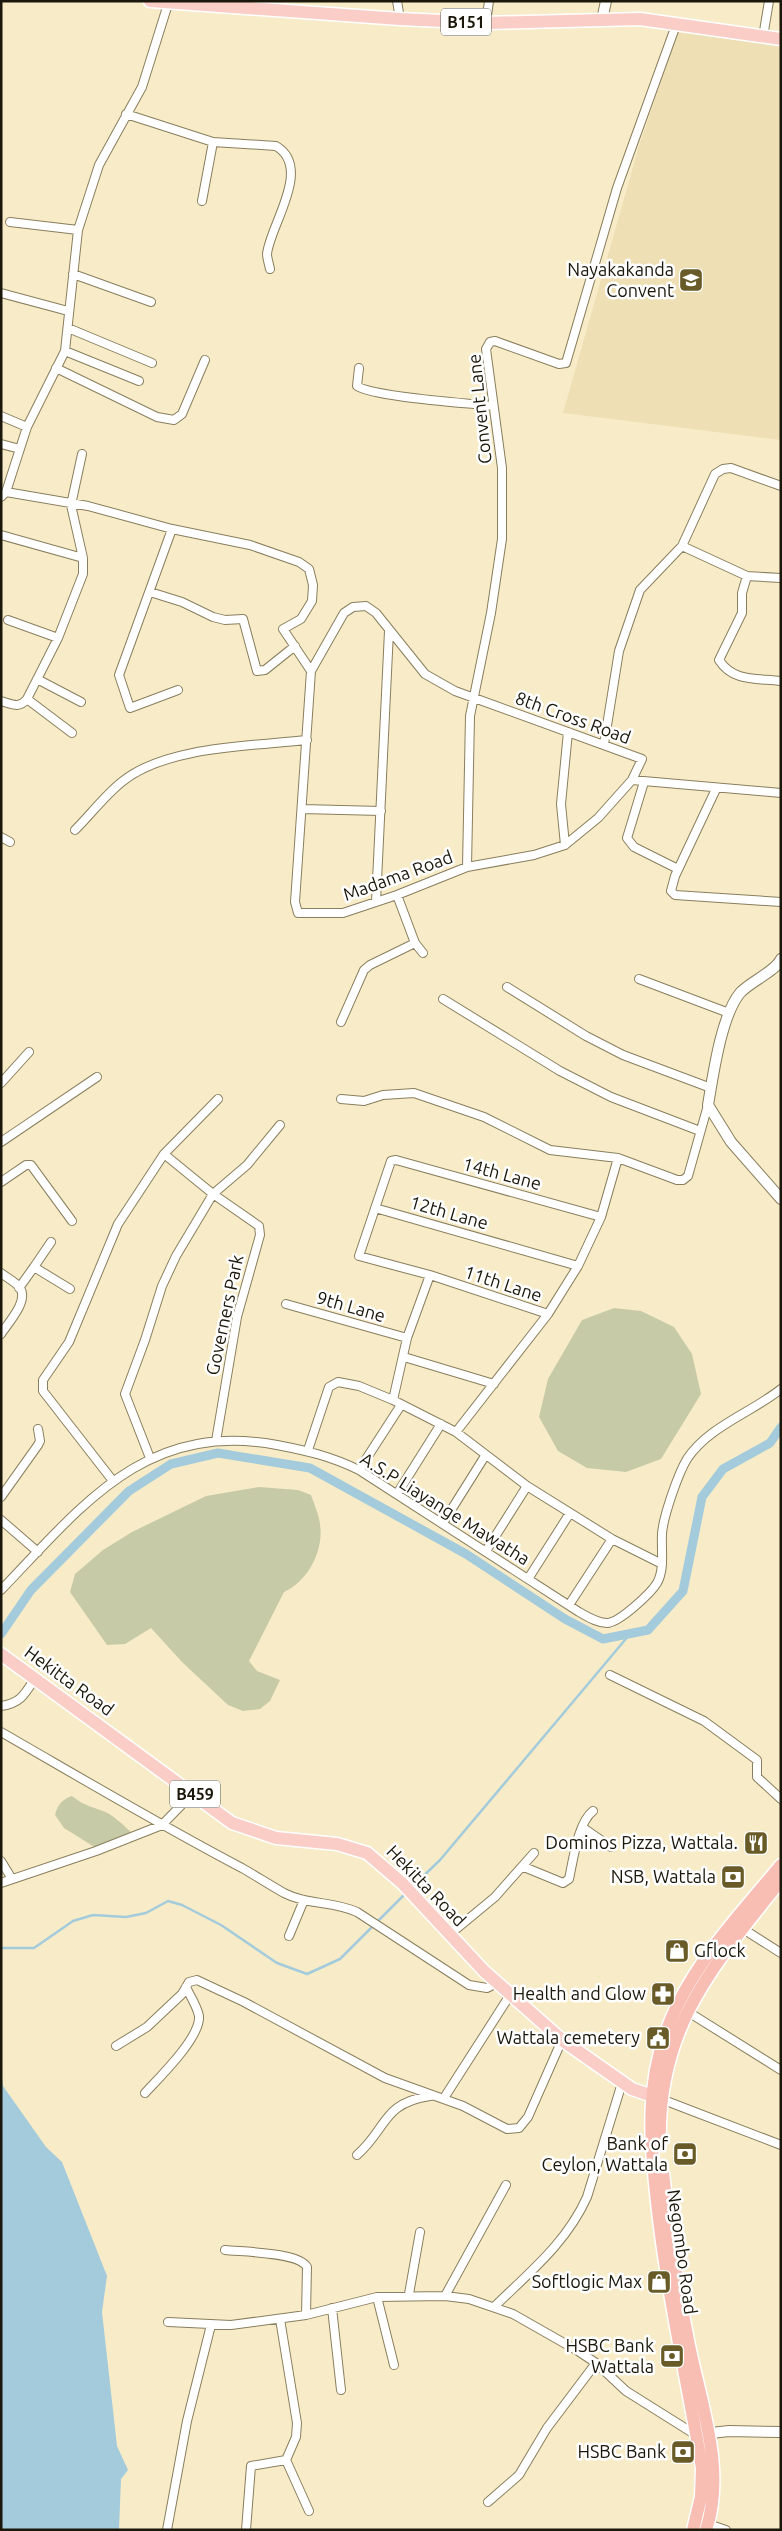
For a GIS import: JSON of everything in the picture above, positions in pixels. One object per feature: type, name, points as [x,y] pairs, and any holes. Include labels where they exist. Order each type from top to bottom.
[{"type":"highway","name":"Negombo Road","points":[[707,2527],[714,2483],[702,2434],[676,2271],[660,2149],[656,2097],[682,2007],[711,1970],[738,1926],[781,1865]]},
{"type":"highway","name":"Negombo Road","points":[[738,1926],[781,1880]]},
{"type":"highway","name":"Negombo Road","points":[[693,2530],[702,2483],[702,2434]]},
{"type":"main road","name":"B151","points":[[150,1],[168,4],[486,23],[640,19],[781,39]]},
{"type":"main road","name":"Hekitta Road","points":[[1,1654],[232,1823],[258,1834],[276,1838],[346,1845],[367,1853],[406,1888],[449,1935],[510,1995],[562,2040],[622,2082],[656,2097]]},
{"type":"street","points":[[397,1],[400,19]]},
{"type":"street","points":[[486,23],[489,1]]},
{"type":"street","points":[[602,20],[606,1]]},
{"type":"street","points":[[763,37],[769,1]]},
{"type":"street","points":[[168,4],[142,86],[99,165],[78,230],[65,350],[27,427],[3,495],[88,506],[172,529],[250,545],[300,562],[309,569],[314,585],[312,601],[301,619],[284,630],[311,671]]},
{"type":"street","name":"Convent Lane","points":[[467,867],[472,696],[491,613],[502,539],[502,468],[486,349],[490,342],[495,342],[559,364],[566,363],[617,188],[676,25]]},
{"type":"street","points":[[126,114],[213,142],[276,146],[283,150],[293,177],[268,254],[270,269]]},
{"type":"street","points":[[202,201],[213,142]]},
{"type":"street","points":[[10,222],[78,230]]},
{"type":"street","points":[[73,274],[151,302]]},
{"type":"street","points":[[1,293],[68,311]]},
{"type":"street","points":[[68,328],[152,363]]},
{"type":"street","points":[[65,350],[139,381]]},
{"type":"street","points":[[56,368],[157,417],[174,420],[182,414],[205,360]]},
{"type":"street","points":[[359,368],[357,386],[365,390],[397,396],[493,406]]},
{"type":"street","points":[[1,416],[27,427]]},
{"type":"street","points":[[1,444],[20,449]]},
{"type":"street","points":[[1,701],[17,706],[23,704],[28,699],[58,638],[83,574],[83,558],[72,505],[82,454]]},
{"type":"street","points":[[604,744],[619,651],[640,590],[682,546],[715,474],[723,469],[731,468],[781,486]]},
{"type":"street","points":[[172,529],[119,675],[130,708],[178,690]]},
{"type":"street","points":[[1,536],[83,558]]},
{"type":"street","points":[[682,546],[747,576],[781,578]]},
{"type":"street","points":[[747,576],[742,593],[742,613],[719,660],[725,669],[734,676],[781,681]]},
{"type":"street","points":[[150,592],[182,602],[213,617],[225,620],[243,619],[256,671],[265,670],[295,646]]},
{"type":"street","name":"8th Cross Road","points":[[311,671],[344,613],[354,607],[366,606],[376,613],[425,674],[455,691],[642,759],[632,780]]},
{"type":"street","points":[[8,620],[58,638]]},
{"type":"street","points":[[376,902],[389,631]]},
{"type":"street","name":"Madama Road","points":[[311,671],[295,902],[298,913],[342,913],[397,895],[467,867],[534,855],[565,845],[598,818],[632,780]]},
{"type":"street","points":[[38,679],[81,702]]},
{"type":"street","points":[[28,699],[72,733]]},
{"type":"street","points":[[565,845],[561,804],[568,732]]},
{"type":"street","points":[[75,830],[124,780],[158,762],[188,753],[307,740]]},
{"type":"street","points":[[632,780],[781,794]]},
{"type":"street","points":[[644,782],[627,838],[634,847],[678,869]]},
{"type":"street","points":[[716,789],[678,869],[672,891],[676,896],[781,902]]},
{"type":"street","points":[[302,809],[381,811]]},
{"type":"street","points":[[1,837],[10,842]]},
{"type":"street","points":[[397,895],[416,943],[423,953]]},
{"type":"street","points":[[341,1022],[364,970],[370,965],[416,943]]},
{"type":"street","points":[[341,1099],[364,1101],[384,1095],[414,1093],[484,1117],[550,1150],[618,1158],[678,1180],[683,1180],[688,1176],[708,1105],[729,1013],[738,996],[748,984],[780,963]]},
{"type":"street","points":[[640,979],[729,1013]]},
{"type":"street","points":[[507,987],[586,1036],[623,1055],[711,1088]]},
{"type":"street","points":[[443,999],[560,1071],[611,1097],[700,1131]]},
{"type":"street","points":[[1,1083],[29,1052]]},
{"type":"street","points":[[1,1142],[98,1077]]},
{"type":"street","points":[[113,1481],[43,1392],[43,1380],[69,1342],[118,1224],[164,1154],[218,1099]]},
{"type":"street","points":[[708,1105],[731,1142],[781,1199]]},
{"type":"street","points":[[150,1458],[124,1394],[146,1340],[162,1286],[176,1256],[213,1194],[247,1165],[280,1125]]},
{"type":"street","name":"Governers Park","points":[[164,1154],[213,1194],[259,1226],[260,1235],[236,1317],[216,1441]]},
{"type":"street","points":[[548,1314],[578,1266],[601,1217],[618,1158]]},
{"type":"street","name":"14th Lane","points":[[375,1208],[388,1166],[391,1161],[396,1160],[601,1217]]},
{"type":"street","points":[[1,1182],[26,1165],[31,1165],[72,1221]]},
{"type":"street","points":[[375,1208],[359,1256],[430,1275],[408,1338],[393,1400]]},
{"type":"street","name":"12th Lane","points":[[375,1208],[578,1266]]},
{"type":"street","points":[[20,1288],[51,1242]]},
{"type":"street","points":[[34,1266],[70,1290]]},
{"type":"street","points":[[1,1273],[20,1288],[23,1295],[21,1302],[1,1334]]},
{"type":"street","name":"11th Lane","points":[[430,1275],[548,1314],[456,1432]]},
{"type":"street","name":"9th Lane","points":[[286,1304],[408,1338]]},
{"type":"street","points":[[404,1357],[494,1384]]},
{"type":"street","points":[[308,1450],[326,1392],[332,1383],[338,1382],[359,1386],[393,1400],[456,1432],[485,1456],[527,1486],[612,1539],[662,1564]]},
{"type":"street","name":"A.S.P Liayange Mawatha","points":[[1,1590],[113,1481],[150,1458],[175,1448],[216,1441],[262,1442],[308,1450],[333,1458],[359,1470],[570,1605],[599,1622],[610,1623],[626,1614],[657,1583],[662,1564],[662,1532],[676,1483],[687,1459],[703,1441],[781,1389]]},
{"type":"street","points":[[359,1470],[401,1405]]},
{"type":"street","points":[[397,1494],[441,1424]]},
{"type":"street","points":[[1,1498],[38,1445],[40,1441],[38,1430]]},
{"type":"street","points":[[443,1523],[485,1456]]},
{"type":"street","points":[[486,1551],[527,1486]]},
{"type":"street","points":[[528,1579],[570,1513]]},
{"type":"street","points":[[1,1520],[38,1552]]},
{"type":"street","points":[[570,1605],[612,1539]]},
{"type":"street","points":[[610,1675],[704,1721],[757,1760],[757,1777],[781,1799]]},
{"type":"street","points":[[1,1706],[18,1702],[23,1698],[35,1678]]},
{"type":"street","points":[[1,1732],[283,1893],[304,1900],[345,1907],[469,1985],[487,1988],[497,1982]]},
{"type":"street","points":[[1,1883],[96,1851],[162,1824],[192,1793]]},
{"type":"street","points":[[524,1867],[551,1880],[563,1883],[569,1879],[582,1827],[587,1816],[593,1811]]},
{"type":"street","points":[[582,1827],[611,1847]]},
{"type":"street","points":[[449,1935],[495,1898],[524,1867],[534,1853]]},
{"type":"street","points":[[1,1861],[12,1879]]},
{"type":"street","points":[[289,1936],[304,1900]]},
{"type":"street","points":[[738,1926],[781,1953]]},
{"type":"street","points":[[116,2046],[147,2026],[182,1994],[189,1982],[197,1980],[218,1989],[385,2078],[433,2096],[444,2098],[501,2127],[519,2128],[528,2117],[562,2040]]},
{"type":"street","points":[[145,2093],[184,2048],[195,2031],[198,2014],[186,1987]]},
{"type":"street","points":[[444,2098],[510,1995]]},
{"type":"street","points":[[682,2007],[781,2070]]},
{"type":"street","points":[[495,2306],[554,2249],[579,2215],[587,2196],[622,2082]]},
{"type":"street","points":[[357,2154],[369,2144],[387,2115],[415,2098],[433,2096]]},
{"type":"street","points":[[656,2097],[781,2144]]},
{"type":"street","points":[[445,2296],[506,2185]]},
{"type":"street","points":[[410,2294],[420,2232]]},
{"type":"street","points":[[225,2250],[293,2257],[304,2262],[307,2267],[306,2315]]},
{"type":"street","points":[[168,2322],[231,2325],[306,2315],[377,2296],[410,2294],[445,2296],[495,2306],[513,2314],[596,2363],[626,2391],[702,2434],[729,2431],[781,2432]]},
{"type":"street","points":[[377,2296],[394,2365]]},
{"type":"street","points":[[332,2308],[341,2390]]},
{"type":"street","points":[[280,2319],[297,2423],[296,2437],[286,2460],[309,2511]]},
{"type":"street","points":[[167,2530],[197,2377],[211,2325]]},
{"type":"street","points":[[488,2502],[520,2475],[547,2428],[596,2363]]},
{"type":"street","points":[[246,2530],[251,2466],[286,2460]]},
{"type":"street","points":[[707,2527],[726,2530]]},
{"type":"shaded area","name":"Nayakakanda Convent","points":[[678,31],[781,45],[781,440],[563,413],[639,146]]},
{"type":"green space","points":[[614,1308],[641,1311],[674,1327],[692,1354],[701,1394],[661,1459],[626,1472],[587,1468],[558,1451],[539,1417],[548,1379],[582,1320]]},
{"type":"green space","points":[[259,1487],[298,1490],[311,1495],[319,1517],[321,1534],[317,1554],[307,1573],[293,1587],[284,1592],[249,1661],[257,1671],[280,1680],[270,1701],[260,1709],[243,1711],[228,1705],[182,1662],[151,1628],[125,1644],[107,1645],[70,1592],[75,1574],[103,1550],[132,1532],[206,1496]]},
{"type":"green space","points":[[72,1796],[109,1814],[132,1833],[96,1848],[64,1828],[55,1815],[61,1803]]},
{"type":"water","points":[[1,2069],[3,2086],[46,2147],[62,2162],[107,2276],[102,2312],[117,2446],[128,2470],[121,2479],[119,2530],[1,2530]]},
{"type":"waterway","points":[[1,1634],[31,1590],[129,1491],[171,1464],[218,1453],[310,1468],[466,1554],[565,1619],[603,1639],[648,1630],[683,1591],[702,1497],[723,1469],[770,1443],[781,1427]]},
{"type":"waterway","points":[[411,1888],[440,1860],[630,1634]]},
{"type":"waterway","points":[[1,1948],[34,1948],[73,1921],[93,1915],[126,1917],[146,1913],[168,1901],[182,1905],[221,1925],[277,1963],[307,1974],[340,1959],[405,1894]]},
{"type":"place","name":"Nayakakanda Convent","points":[[691,280]]},
{"type":"place","name":"Dominos Pizza, Wattala.","points":[[756,1843]]},
{"type":"place","name":"NSB, Wattala","points":[[733,1877]]},
{"type":"place","name":"Gflock","points":[[677,1951]]},
{"type":"place","name":"Health and Glow","points":[[663,1994]]},
{"type":"place","name":"Wattala cemetery","points":[[658,2038]]},
{"type":"place","name":"Bank of Ceylon, Wattala","points":[[685,2154]]},
{"type":"place","name":"Softlogic Max","points":[[659,2282]]},
{"type":"place","name":"HSBC Bank Wattala","points":[[672,2356]]},
{"type":"place","name":"HSBC Bank","points":[[683,2452]]}]
